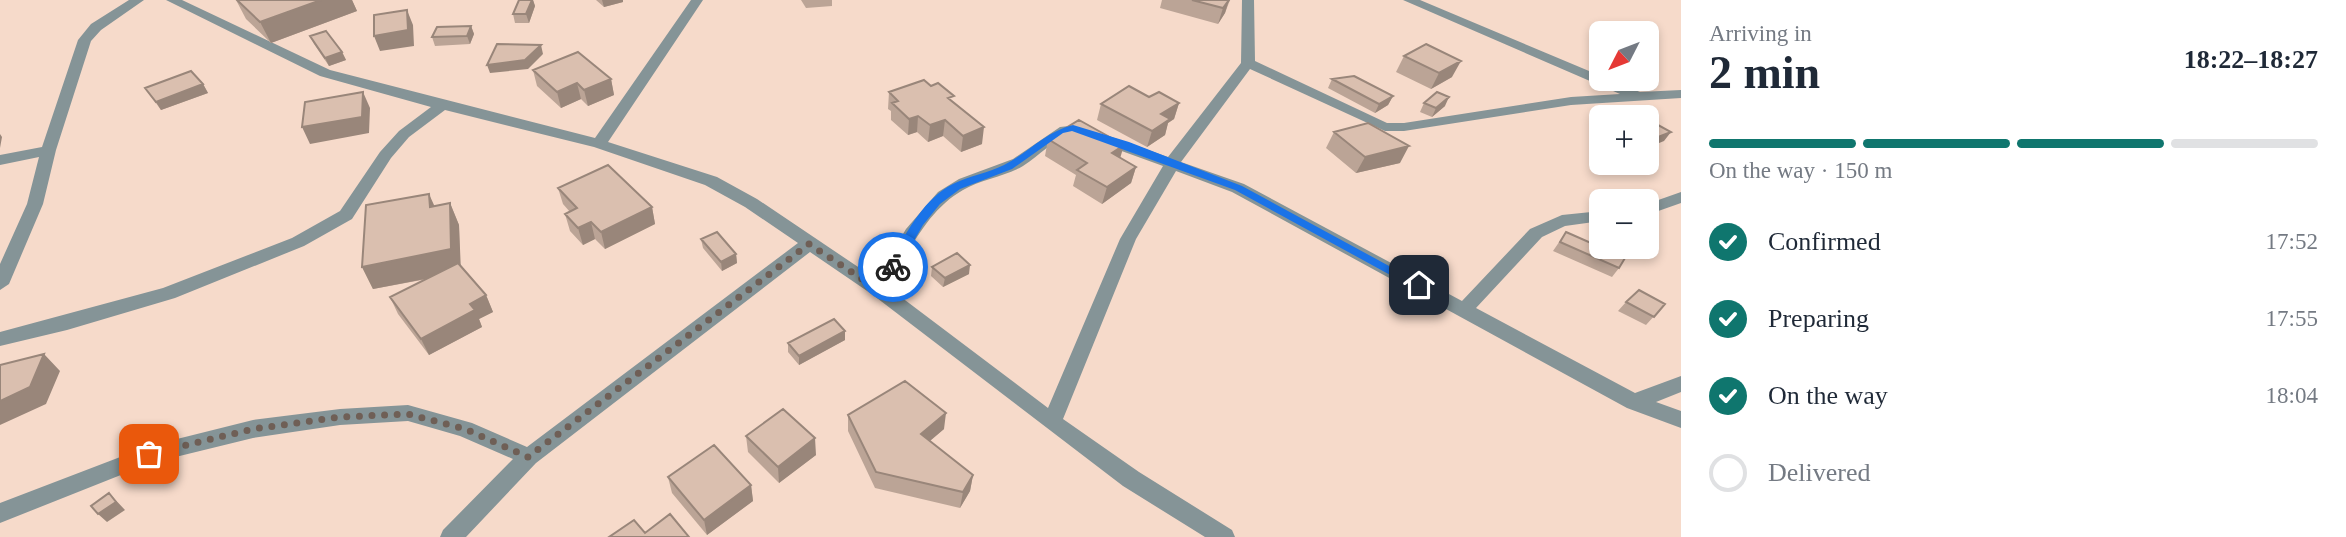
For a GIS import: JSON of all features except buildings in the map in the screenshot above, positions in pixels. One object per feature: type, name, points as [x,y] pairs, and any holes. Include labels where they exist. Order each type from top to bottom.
[{"type":"street","points":[[0,284],[35,204],[48,150],[85,40],[96,27],[138,0]]},
{"type":"street","points":[[172,0],[325,73],[600,144],[710,181],[751,203],[879,290],[1131,479],[1224,537]]},
{"type":"street","points":[[600,144],[697,0]]},
{"type":"street","points":[[1052,422],[1128,239],[1172,162],[1248,63],[1248,0]]},
{"type":"street","points":[[1409,0],[1641,97]]},
{"type":"street","points":[[1248,63],[1385,127],[1404,127],[1571,101],[1680,95]]},
{"type":"street","points":[[0,339],[67,323],[169,293],[298,242],[346,215],[386,155],[404,134],[443,105]]},
{"type":"street","points":[[879,290],[919,223],[936,201],[956,187],[1008,167],[1059,131],[1073,128],[1238,188],[1634,402],[1681,420]]},
{"type":"street","points":[[0,160],[48,150]]},
{"type":"street","points":[[1659,205],[1681,197]]},
{"type":"street","points":[[1464,310],[1536,233],[1562,221],[1589,218]]},
{"type":"street","points":[[451,537],[528,457],[809,244]]},
{"type":"street","points":[[1634,402],[1681,384]]},
{"type":"street","points":[[0,513],[149,454],[253,429],[340,417],[408,414],[465,429],[528,457]]},
{"type":"way so far","points":[[149,454],[253,429],[340,417],[408,414],[465,429],[528,457],[809,244],[879,290],[893,267]]},
{"type":"route","points":[[893,267],[919,223],[936,201],[956,187],[1021,160],[1059,131],[1073,128],[1126,145],[1238,188],[1329,234],[1419,285]]}]
